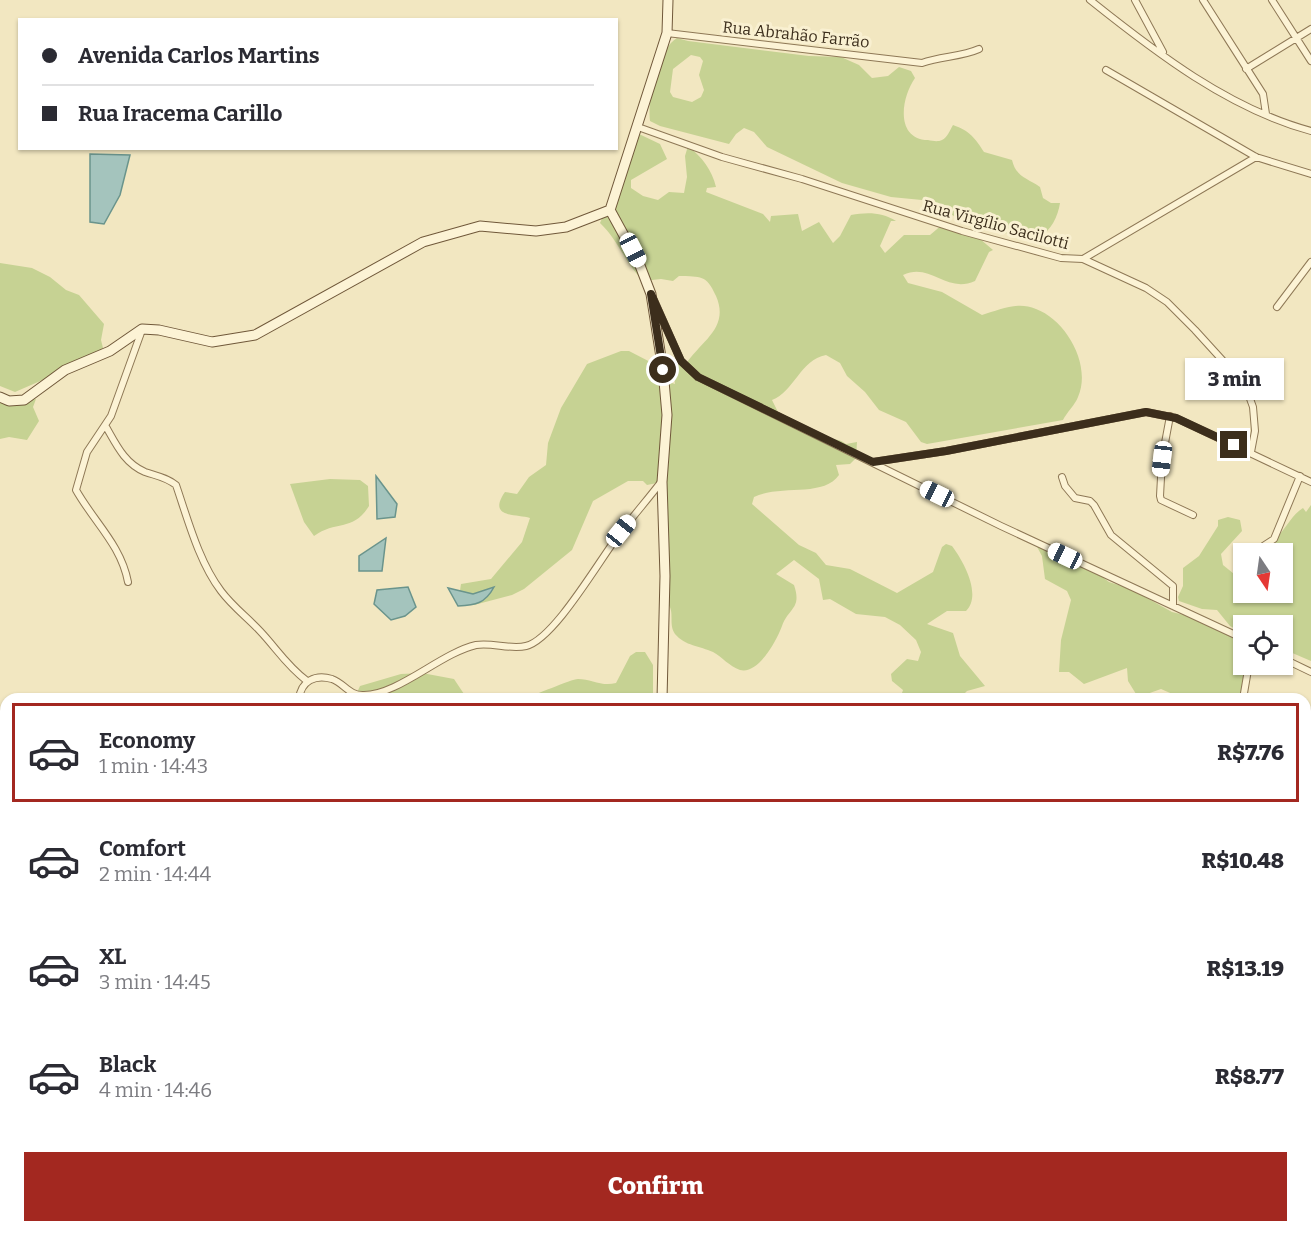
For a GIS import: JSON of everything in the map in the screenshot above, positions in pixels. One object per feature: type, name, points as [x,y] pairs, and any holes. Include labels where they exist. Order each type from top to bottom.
[{"type":"street","points":[[668,0],[667,33],[610,210],[639,263],[681,361],[698,377],[1001,526],[1233,634]]},
{"type":"street","points":[[1090,0],[1201,80],[1266,114],[1311,131]]},
{"type":"street","points":[[1203,0],[1263,94],[1266,114]]},
{"type":"street","points":[[1272,0],[1311,61]]},
{"type":"street","points":[[1138,1],[1165,56]]},
{"type":"street","points":[[1246,69],[1311,29]]},
{"type":"street","name":"Rua Abrahão Farrão","points":[[667,33],[922,63],[939,57],[966,55],[979,49]]},
{"type":"street","points":[[1106,70],[1256,157],[1311,174]]},
{"type":"street","name":"Rua Virgílio Sacilotti","points":[[638,127],[722,157],[802,179],[962,231],[1061,258],[1083,259],[1156,294],[1195,330],[1245,385],[1252,407],[1255,431],[1251,452]]},
{"type":"street","points":[[1083,259],[1256,157]]},
{"type":"street","points":[[0,398],[9,401],[24,400],[65,370],[110,351],[142,329],[159,330],[203,341],[238,339],[278,324],[385,261],[423,242],[480,225],[536,231],[566,227],[610,210]]},
{"type":"street","points":[[1277,307],[1311,262]]},
{"type":"street","points":[[651,294],[667,415],[662,482],[665,576],[662,693]]},
{"type":"street","points":[[128,582],[125,565],[117,547],[76,490],[87,452],[105,425],[121,393],[142,329]]},
{"type":"street","points":[[873,462],[946,451],[1146,412],[1170,416],[1311,482]]},
{"type":"street","points":[[1170,416],[1162,459],[1160,496],[1161,500],[1193,515]]},
{"type":"street","points":[[105,425],[124,458],[133,466],[168,478],[176,485],[209,572],[220,590],[243,617],[260,631],[290,668],[307,681],[332,680],[353,693]]},
{"type":"street","points":[[1268,543],[1274,539],[1300,476]]},
{"type":"street","points":[[1062,477],[1065,486],[1075,498],[1090,501],[1094,505],[1111,535],[1154,573],[1173,586],[1173,606]]},
{"type":"street","points":[[373,693],[476,645],[523,647],[536,642],[565,610],[621,531],[662,482]]},
{"type":"street","points":[[1293,663],[1311,672]]},
{"type":"street","points":[[1244,693],[1247,675]]},
{"type":"street","points":[[300,693],[307,681]]},
{"type":"green space","points":[[677,38],[809,56],[841,57],[859,65],[872,78],[888,76],[899,67],[911,71],[915,78],[904,106],[906,125],[910,133],[917,138],[937,141],[945,138],[953,125],[968,132],[984,152],[1012,160],[1019,174],[1040,187],[1043,198],[1051,203],[1060,203],[1056,218],[1047,231],[1039,237],[1009,234],[950,214],[933,199],[932,201],[891,197],[842,183],[767,147],[754,132],[744,128],[729,144],[660,126],[650,121],[650,101],[659,64],[670,44]],"holes":[[[691,55],[700,57],[703,61],[699,75],[704,90],[701,97],[692,102],[673,97],[670,92],[673,69]]]},
{"type":"green space","points":[[639,134],[660,144],[667,159],[631,180],[631,188],[643,196],[658,200],[669,192],[684,193],[687,177],[685,156],[688,146],[706,164],[712,175],[716,187],[707,188],[706,192],[763,214],[770,222],[771,216],[798,214],[802,231],[819,222],[833,243],[840,236],[851,215],[863,213],[880,214],[896,221],[891,221],[880,246],[885,253],[904,235],[930,235],[943,224],[973,233],[993,250],[989,252],[975,281],[955,284],[922,272],[913,272],[903,275],[908,283],[942,292],[982,315],[1009,307],[1022,306],[1036,309],[1057,323],[1066,333],[1074,345],[1082,371],[1077,400],[1063,420],[927,444],[921,442],[906,422],[879,410],[865,392],[847,376],[840,363],[826,355],[810,363],[780,396],[772,400],[778,412],[816,432],[846,444],[857,442],[856,458],[850,464],[836,465],[839,475],[832,482],[823,486],[764,493],[754,497],[752,504],[799,545],[816,553],[826,565],[850,569],[897,593],[933,572],[942,547],[946,544],[952,546],[969,578],[972,588],[970,604],[966,611],[947,611],[927,624],[953,633],[960,656],[985,686],[965,693],[902,693],[903,690],[892,681],[891,674],[907,659],[918,661],[921,652],[916,640],[900,625],[885,617],[856,614],[830,599],[823,600],[819,579],[794,560],[776,574],[794,585],[796,604],[760,662],[747,670],[740,670],[713,652],[683,641],[673,630],[668,604],[657,483],[647,485],[643,481],[628,481],[593,501],[572,550],[524,589],[512,595],[474,605],[459,597],[461,584],[491,579],[522,542],[530,518],[501,511],[500,500],[505,492],[517,494],[529,477],[546,465],[548,443],[561,408],[587,364],[621,351],[629,351],[660,367],[666,381],[675,384],[672,364],[686,364],[717,326],[719,307],[716,296],[706,280],[679,276],[673,281],[661,279],[643,281],[600,223]]},
{"type":"green space","points":[[0,263],[32,268],[50,277],[66,290],[79,295],[104,324],[101,340],[103,348],[93,358],[15,392],[0,386]]},
{"type":"green space","points":[[0,396],[19,402],[36,399],[33,407],[39,421],[27,440],[9,437],[0,439]]},
{"type":"green space","points":[[330,479],[360,480],[368,486],[369,506],[363,514],[350,523],[330,528],[314,536],[304,522],[290,484]]},
{"type":"green space","points":[[1311,505],[1311,661],[1293,653],[1293,615],[1233,615],[1233,628],[1217,610],[1202,609],[1179,601],[1178,597],[1183,586],[1183,568],[1199,556],[1218,526],[1218,520],[1228,517],[1240,520],[1242,531],[1221,554],[1223,565],[1233,573],[1233,603],[1293,603],[1293,543],[1270,543],[1296,514],[1303,508],[1306,512]]},
{"type":"green space","points":[[1036,545],[1065,549],[1109,582],[1131,589],[1172,612],[1205,620],[1233,635],[1233,675],[1250,675],[1245,693],[1170,693],[1161,689],[1150,693],[1135,693],[1128,681],[1127,668],[1084,684],[1069,672],[1059,672],[1061,640],[1071,600],[1067,591],[1045,579],[1042,556]]},
{"type":"green space","points":[[636,652],[645,652],[653,665],[653,693],[538,693],[578,679],[606,684],[616,683],[630,656]]},
{"type":"green space","points":[[422,673],[454,679],[463,693],[357,693],[360,686],[401,674]]},
{"type":"water","points":[[90,154],[130,155],[120,195],[104,224],[90,222]]},
{"type":"water","points":[[376,476],[397,504],[395,517],[377,519]]},
{"type":"water","points":[[386,538],[382,571],[359,571],[359,556]]},
{"type":"water","points":[[408,587],[416,607],[405,616],[391,620],[374,604],[377,590]]},
{"type":"water","points":[[494,587],[483,600],[470,605],[458,606],[448,588],[473,594]]},
{"type":"route","points":[[663,370],[651,294],[681,361],[698,377],[873,462],[946,451],[1146,412],[1176,418],[1234,445]]}]
